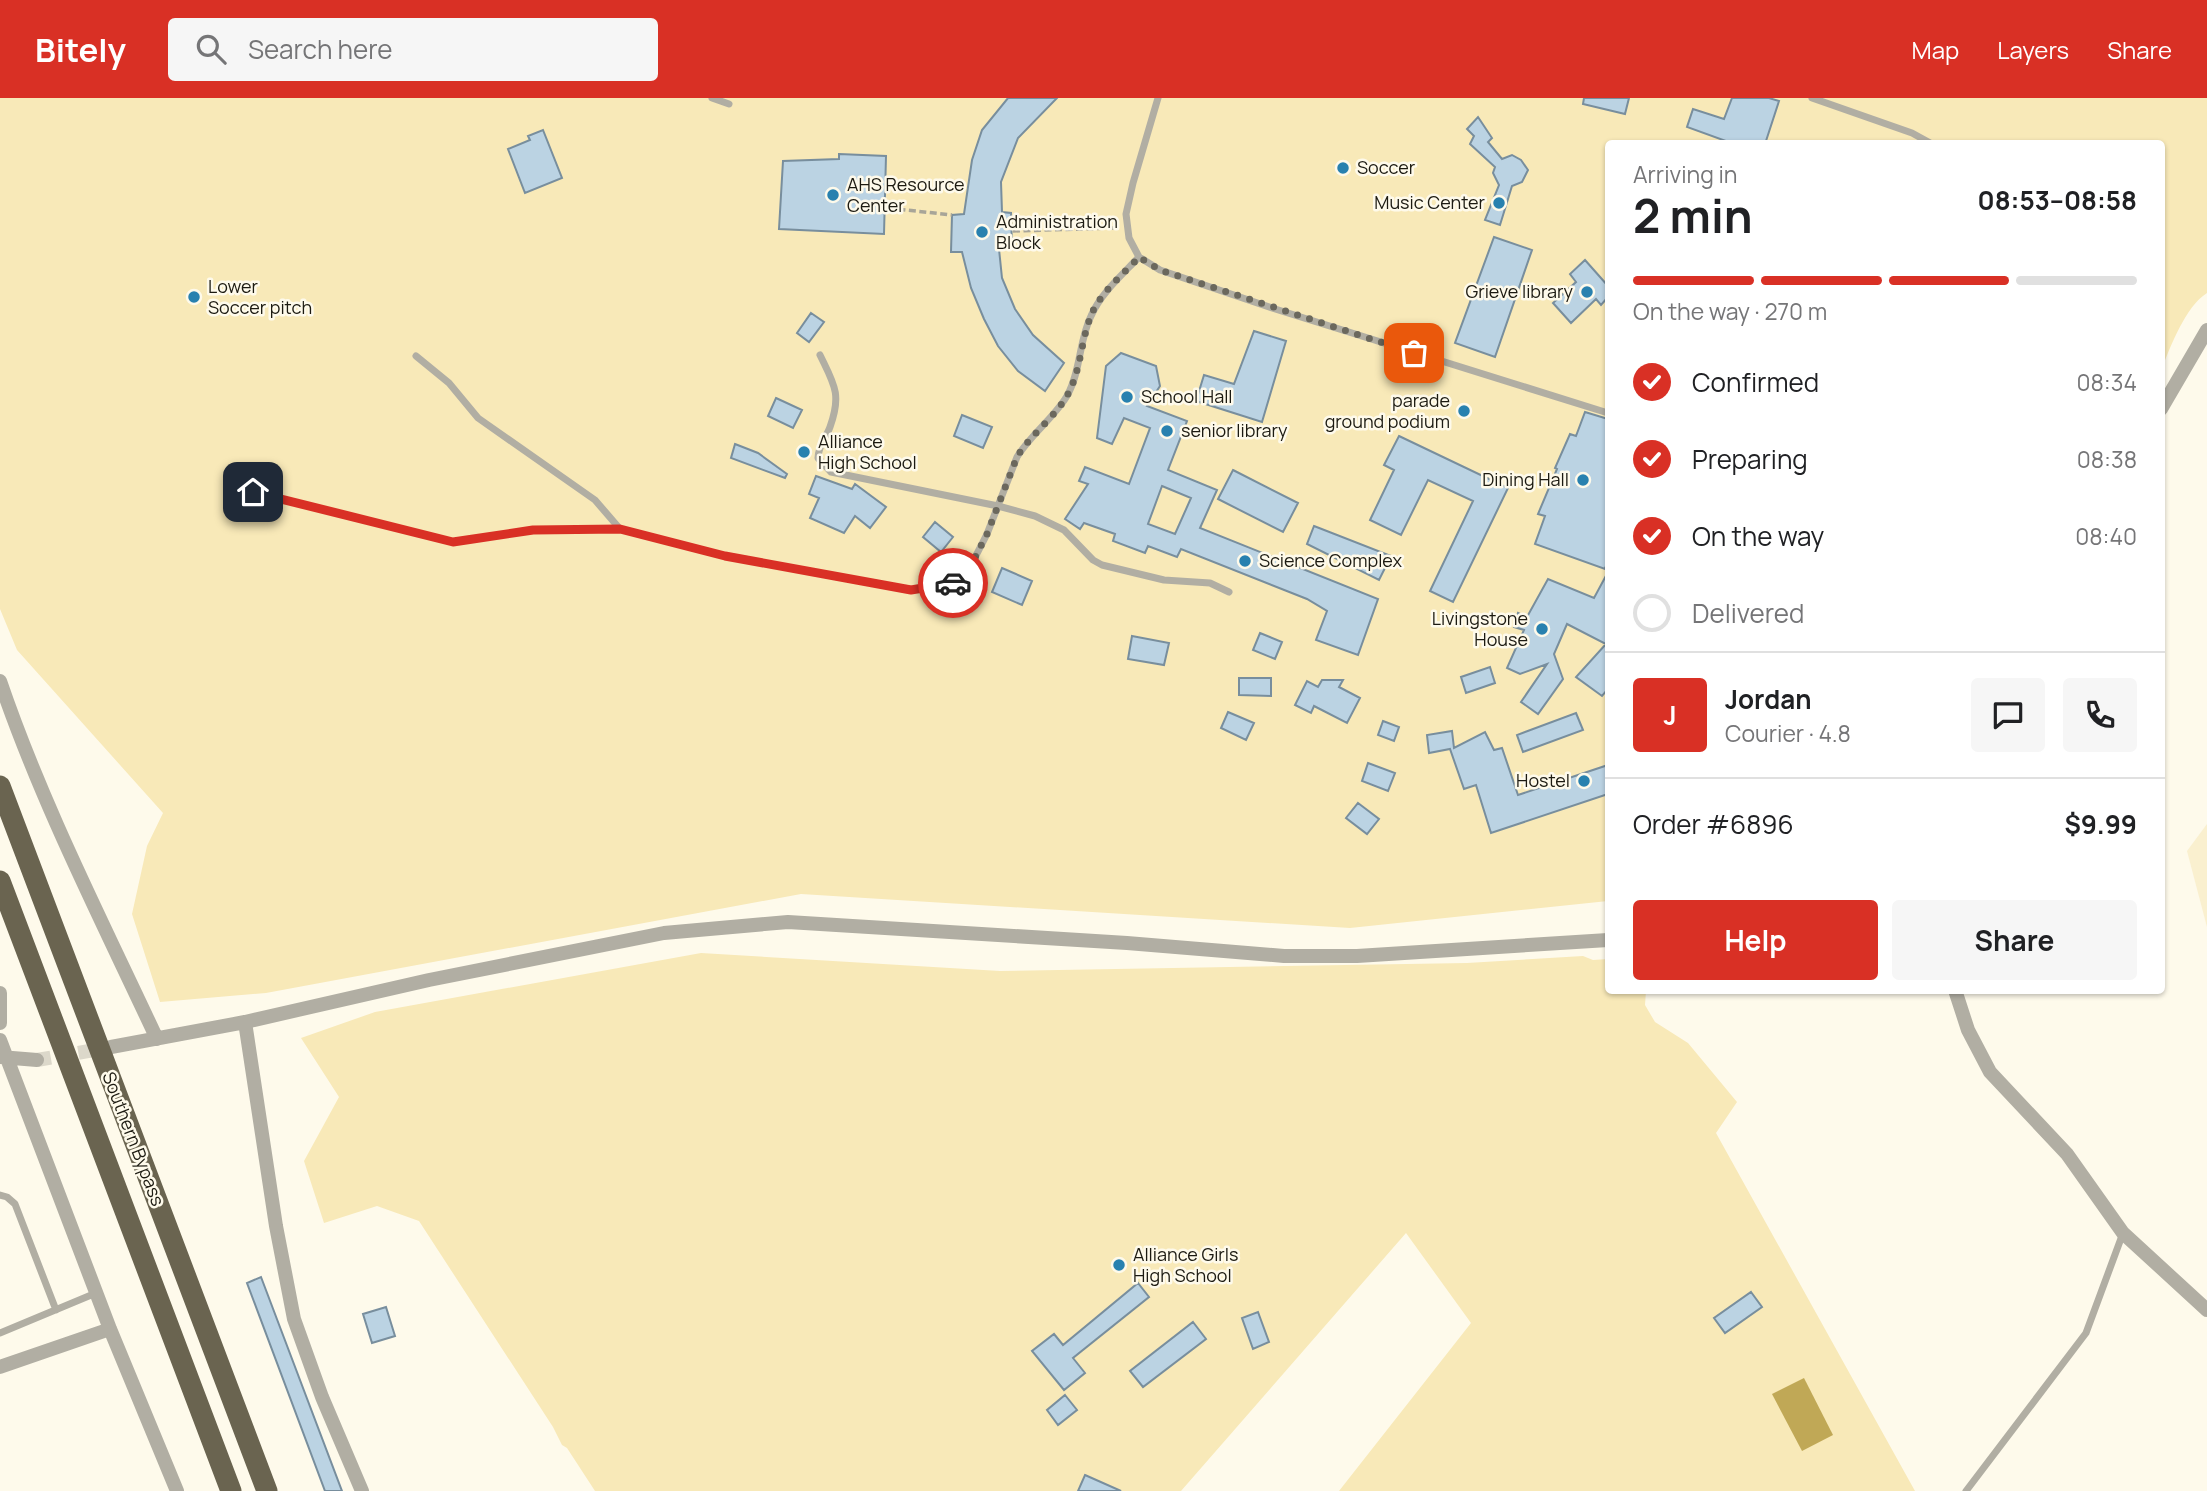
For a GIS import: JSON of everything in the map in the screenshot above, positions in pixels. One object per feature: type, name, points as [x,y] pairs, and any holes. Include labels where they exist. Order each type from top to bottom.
[{"type":"highway","name":"Southern Bypass","points":[[0,786],[267,1491]]},
{"type":"highway","name":"Southern Bypass","points":[[0,881],[230,1491]]},
{"type":"street","points":[[2165,401],[2207,330]]},
{"type":"street","points":[[0,681],[39,783],[157,1039]]},
{"type":"street","points":[[111,1047],[245,1022],[429,980],[664,933],[788,922],[1127,943],[1284,956],[1357,956],[1605,940]]},
{"type":"street","points":[[0,993],[0,1023]]},
{"type":"street","points":[[1956,994],[1968,1030],[1990,1072],[2067,1154],[2123,1233],[2207,1310]]},
{"type":"street","points":[[245,1022],[276,1226],[294,1319],[322,1396],[362,1491]]},
{"type":"street","points":[[0,1040],[3,1057],[177,1491]]},
{"type":"street","points":[[3,1057],[37,1060]]},
{"type":"street","points":[[0,1367],[110,1329]]},
{"type":"lane","points":[[712,98],[729,104]]},
{"type":"lane","points":[[1158,98],[1126,215],[1129,238],[1139,257],[1160,270],[1272,308],[1605,412]]},
{"type":"lane","points":[[1812,98],[1912,133],[1925,140]]},
{"type":"lane","points":[[253,492],[453,542],[533,530],[620,529],[725,556],[911,590],[963,581],[987,534],[1017,457],[1024,445],[1067,397],[1089,318],[1098,302],[1139,257]]},
{"type":"lane","points":[[820,355],[835,386],[838,400],[830,428],[818,450],[818,458],[831,472],[1035,516],[1064,530],[1093,560],[1102,565],[1164,580],[1210,583],[1229,592]]},
{"type":"lane","points":[[416,356],[449,383],[478,418],[595,500],[620,529]]},
{"type":"lane","points":[[0,1195],[15,1204],[56,1310]]},
{"type":"lane","points":[[1965,1491],[2086,1333],[2123,1233]]},
{"type":"lane","points":[[0,1333],[96,1293]]},
{"type":"path","points":[[888,208],[952,215]]},
{"type":"path","points":[[1013,231],[1128,227]]},
{"type":"shaded area","name":"Alliance High School","points":[[0,98],[2207,98],[2207,293],[2185,317],[2165,360],[2165,140],[1605,140],[1605,901],[1350,928],[801,894],[266,993],[160,1002],[132,914],[147,846],[163,813],[17,650],[0,609]]},
{"type":"shaded area","points":[[2207,824],[2207,927],[2187,851]]},
{"type":"shaded area","name":"Alliance Girls High School","points":[[701,953],[1000,971],[1467,963],[1583,956],[1593,960],[1605,959],[1605,994],[1646,994],[1645,1005],[1655,1022],[1688,1043],[1737,1102],[1716,1133],[1915,1491],[1339,1491],[1471,1323],[1406,1233],[1181,1491],[595,1491],[567,1448],[562,1445],[419,1221],[377,1206],[324,1223],[304,1161],[339,1097],[301,1038],[375,1012]]},
{"type":"shaded area","points":[[1804,1378],[1833,1435],[1802,1451],[1772,1394]]},
{"type":"building","name":"Administration Block","points":[[1008,98],[1057,98],[1018,138],[1001,182],[1002,212],[1011,213],[1012,249],[999,249],[1002,278],[1015,309],[1033,335],[1064,363],[1045,391],[1018,371],[998,346],[971,288],[962,252],[951,252],[952,215],[964,214],[972,160],[982,130]]},
{"type":"building","points":[[1584,98],[1629,98],[1625,114],[1583,104]]},
{"type":"building","points":[[1732,98],[1769,98],[1779,101],[1766,140],[1723,140],[1687,127],[1693,109],[1724,119]]},
{"type":"building","name":"Music Center","points":[[1478,117],[1492,138],[1488,142],[1502,159],[1512,155],[1521,160],[1528,170],[1522,182],[1512,186],[1500,225],[1485,220],[1499,185],[1493,173],[1495,167],[1470,144],[1474,136],[1467,129]]},
{"type":"building","points":[[543,130],[562,178],[525,193],[508,149],[530,140],[528,136]]},
{"type":"building","name":"AHS Resource Center","points":[[839,154],[886,156],[884,234],[779,229],[783,161],[839,159]]},
{"type":"building","points":[[1494,237],[1532,250],[1495,357],[1455,343]]},
{"type":"building","name":"Grieve library","points":[[1585,260],[1605,283],[1605,300],[1601,305],[1596,299],[1571,323],[1553,303],[1576,282],[1570,274]]},
{"type":"building","points":[[811,313],[824,322],[809,342],[797,333]]},
{"type":"building","points":[[1254,331],[1286,341],[1262,422],[1196,401],[1204,375],[1234,384]]},
{"type":"building","points":[[1121,353],[1156,366],[1160,386],[1147,406],[1187,421],[1168,470],[1217,490],[1200,528],[1378,599],[1358,655],[1316,640],[1327,611],[1307,599],[1181,549],[1177,557],[1148,546],[1145,553],[1113,541],[1115,534],[1084,523],[1080,529],[1065,519],[1088,484],[1079,481],[1085,467],[1129,484],[1150,428],[1124,418],[1112,444],[1097,438],[1106,366]],"holes":[[[1162,486],[1191,498],[1175,534],[1148,524]]]},
{"type":"building","points":[[776,398],[802,410],[793,428],[768,416]]},
{"type":"building","name":"Dining Hall","points":[[1585,412],[1605,418],[1605,569],[1535,544],[1545,516],[1538,514],[1557,469],[1555,468],[1570,434],[1576,436]]},
{"type":"building","points":[[962,415],[992,427],[983,448],[954,436]]},
{"type":"building","points":[[1399,436],[1508,488],[1453,602],[1430,591],[1473,501],[1428,480],[1401,535],[1370,520],[1394,470],[1384,465]]},
{"type":"building","points":[[735,444],[758,453],[787,474],[785,478],[731,458]]},
{"type":"building","points":[[1233,470],[1298,503],[1283,532],[1218,499]]},
{"type":"building","points":[[816,476],[852,489],[855,484],[886,507],[870,528],[855,516],[844,533],[810,518],[819,498],[809,494]]},
{"type":"building","points":[[935,522],[953,537],[941,552],[923,537]]},
{"type":"building","points":[[1314,526],[1391,556],[1379,580],[1307,544]]},
{"type":"building","points":[[1002,568],[1032,581],[1022,605],[992,592]]},
{"type":"building","points":[[1605,578],[1605,643],[1567,624],[1554,654],[1563,679],[1538,714],[1521,702],[1547,664],[1520,674],[1507,668],[1524,630],[1514,627],[1518,613],[1527,617],[1548,579],[1594,598]]},
{"type":"building","points":[[1260,633],[1282,642],[1275,659],[1253,650]]},
{"type":"building","points":[[1132,636],[1169,643],[1164,665],[1128,659]]},
{"type":"building","points":[[1605,645],[1605,692],[1602,696],[1576,677]]},
{"type":"building","points":[[1490,667],[1495,683],[1466,693],[1461,677]]},
{"type":"building","points":[[1239,678],[1271,678],[1271,696],[1239,695]]},
{"type":"building","points":[[1322,680],[1343,680],[1339,687],[1360,698],[1347,723],[1314,706],[1311,713],[1295,705],[1307,681],[1318,687]]},
{"type":"building","points":[[1228,712],[1254,723],[1246,740],[1221,728]]},
{"type":"building","points":[[1576,713],[1583,730],[1523,752],[1517,735]]},
{"type":"building","points":[[1383,721],[1399,727],[1394,741],[1378,735]]},
{"type":"building","points":[[1452,731],[1454,748],[1485,732],[1494,750],[1502,748],[1518,795],[1605,766],[1605,795],[1491,833],[1476,785],[1464,789],[1450,749],[1429,753],[1427,735]]},
{"type":"building","points":[[1368,763],[1395,773],[1388,791],[1362,781]]},
{"type":"building","points":[[1358,803],[1379,819],[1367,834],[1346,818]]},
{"type":"building","points":[[261,1277],[342,1491],[325,1491],[247,1283]]},
{"type":"building","points":[[1138,1283],[1149,1297],[1073,1358],[1085,1373],[1064,1390],[1032,1351],[1054,1334],[1063,1345]]},
{"type":"building","points":[[1751,1292],[1762,1307],[1725,1333],[1714,1318]]},
{"type":"building","points":[[386,1307],[395,1336],[372,1343],[363,1314]]},
{"type":"building","points":[[1258,1312],[1269,1342],[1253,1349],[1242,1318]]},
{"type":"building","points":[[1193,1322],[1206,1339],[1143,1387],[1130,1371]]},
{"type":"building","points":[[1065,1395],[1077,1410],[1058,1425],[1047,1410]]},
{"type":"building","points":[[1085,1475],[1121,1491],[1078,1491]]},
{"type":"tunnel","points":[[37,1060],[106,1048]]},
{"type":"way so far","points":[[953,583],[963,581],[987,534],[1024,445],[1067,397],[1089,318],[1098,302],[1139,257],[1160,270],[1414,353]]},
{"type":"place","name":"Soccer","points":[[1343,168]]},
{"type":"place","name":"AHS Resource Center","points":[[833,195]]},
{"type":"place","name":"Music Center","points":[[1499,203]]},
{"type":"place","name":"Administration Block","points":[[982,232]]},
{"type":"place","name":"Grieve library","points":[[1587,292]]},
{"type":"place","name":"Lower Soccer pitch","points":[[194,297]]},
{"type":"place","name":"School Hall","points":[[1127,397]]},
{"type":"place","name":"parade ground podium","points":[[1464,411]]},
{"type":"place","name":"senior library","points":[[1167,431]]},
{"type":"place","name":"Alliance High School","points":[[804,452]]},
{"type":"place","name":"Dining Hall","points":[[1583,480]]},
{"type":"place","name":"Science Complex","points":[[1245,561]]},
{"type":"place","name":"Livingstone House","points":[[1542,629]]},
{"type":"place","name":"Hostel","points":[[1584,781]]},
{"type":"place","name":"Alliance Girls High School","points":[[1119,1265]]},
{"type":"route","points":[[253,492],[453,542],[533,530],[620,529],[725,556],[911,590],[953,583]]}]
